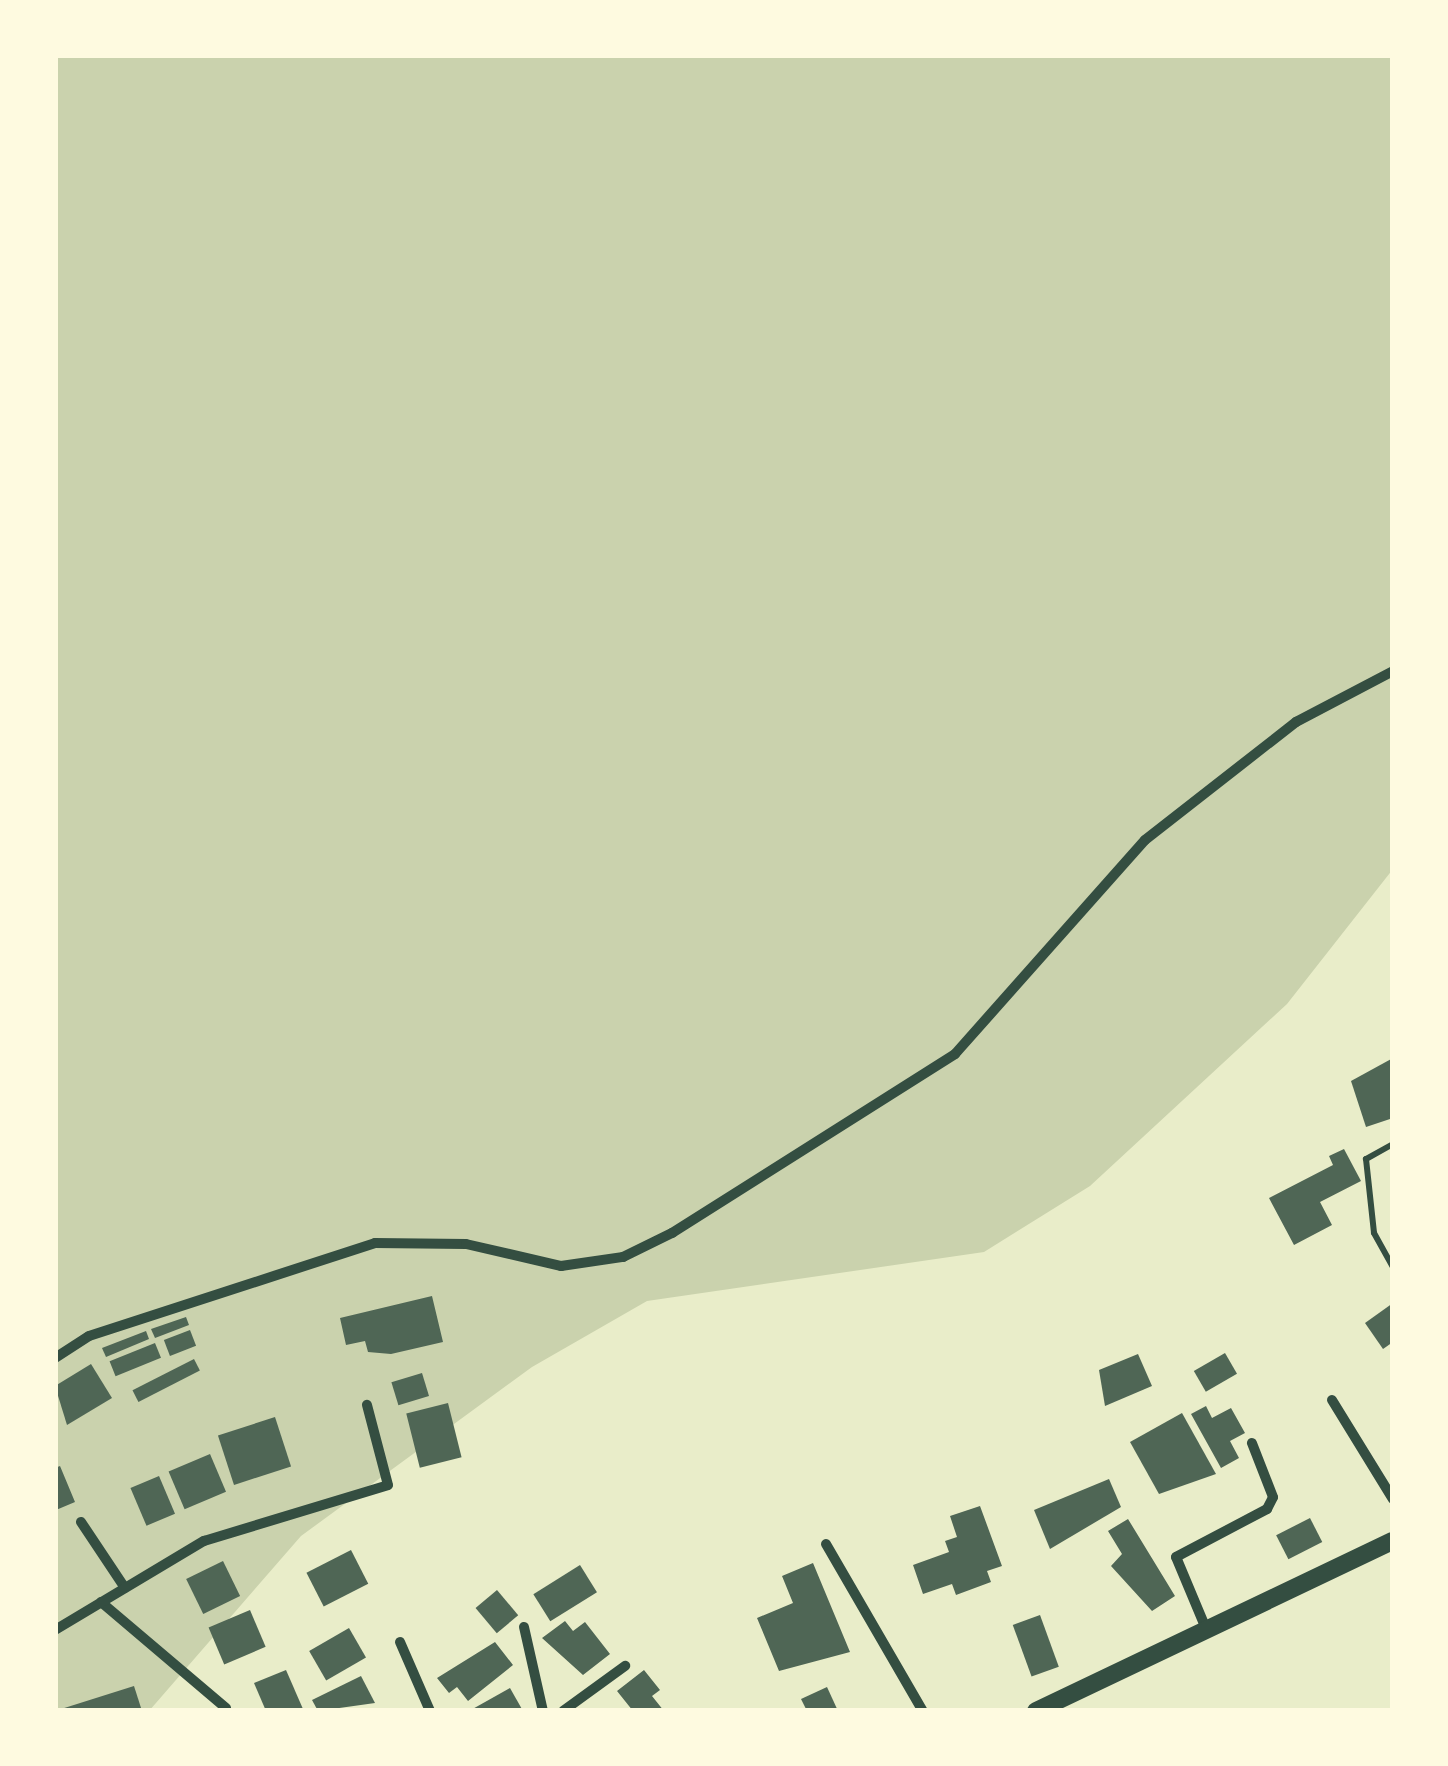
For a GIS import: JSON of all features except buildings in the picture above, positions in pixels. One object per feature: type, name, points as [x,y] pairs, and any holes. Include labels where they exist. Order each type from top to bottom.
[{"type":"street","points":[[55,1358],[89,1336],[376,1243],[466,1244],[561,1266],[622,1256],[672,1233],[955,1054],[1146,840],[1296,722],[1393,671]]},
{"type":"street","points":[[1332,1400],[1393,1498]]},
{"type":"street","points":[[55,1630],[204,1541],[388,1484],[367,1406]]},
{"type":"street","points":[[1207,1631],[1176,1557],[1268,1509],[1273,1497],[1252,1442]]},
{"type":"street","points":[[82,1522],[125,1588]]},
{"type":"street","points":[[1036,1711],[1393,1541]]},
{"type":"street","points":[[826,1544],[922,1711]]},
{"type":"street","points":[[101,1602],[226,1708]]},
{"type":"street","points":[[524,1627],[543,1711]]},
{"type":"street","points":[[400,1642],[430,1711]]},
{"type":"street","points":[[563,1711],[625,1666]]},
{"type":"path","points":[[1393,1144],[1366,1159],[1374,1234],[1393,1266]]},
{"type":"green space","points":[[55,55],[1393,55],[1393,869],[1287,1004],[1090,1186],[984,1252],[647,1301],[532,1367],[301,1536],[149,1711],[55,1711]]}]
